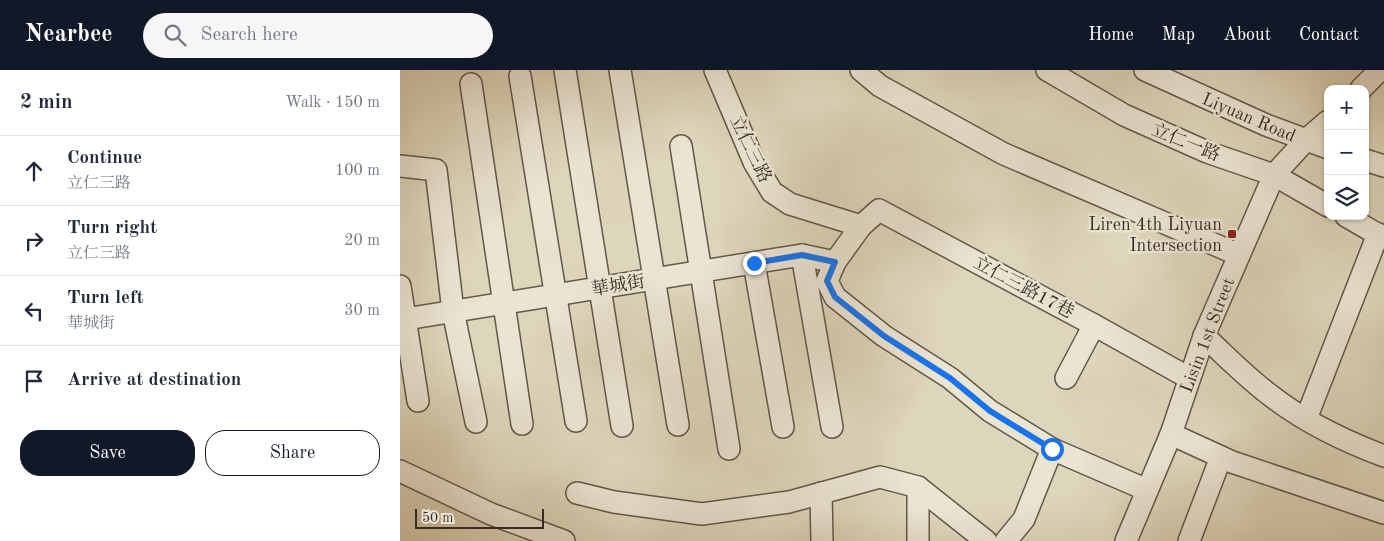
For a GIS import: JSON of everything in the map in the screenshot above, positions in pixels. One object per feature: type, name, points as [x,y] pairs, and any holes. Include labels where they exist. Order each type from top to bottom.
[{"type":"street","points":[[565,70],[622,426]]},
{"type":"street","points":[[620,70],[678,425]]},
{"type":"street","name":"立仁三路","points":[[715,70],[754,162],[772,192],[790,204],[861,226]]},
{"type":"street","points":[[861,70],[880,86],[1004,154],[1238,256]]},
{"type":"street","name":"立仁一路","points":[[1047,70],[1124,115],[1153,129],[1207,152],[1274,175],[1324,204]]},
{"type":"street","name":"Liyuan Road","points":[[1145,70],[1214,102],[1324,147]]},
{"type":"street","points":[[1365,85],[1380,70]]},
{"type":"street","points":[[520,76],[576,421]]},
{"type":"street","points":[[471,84],[522,424]]},
{"type":"street","name":"Lisin 1st Street","points":[[1126,541],[1170,434],[1204,336],[1274,175],[1306,140],[1324,124]]},
{"type":"street","points":[[681,146],[729,449]]},
{"type":"street","points":[[1369,161],[1384,166]]},
{"type":"street","points":[[400,166],[436,170],[453,311],[476,422]]},
{"type":"street","name":"立仁三路17巷","points":[[861,226],[878,210],[1189,378]]},
{"type":"street","points":[[1306,419],[1381,236],[1353,220]]},
{"type":"street","points":[[861,226],[835,262],[827,281],[835,297],[884,336],[950,378],[990,411],[1052,449],[1147,490]]},
{"type":"street","points":[[802,255],[832,428]]},
{"type":"street","name":"華城街","points":[[403,319],[802,255],[835,262]]},
{"type":"street","points":[[754,263],[783,427]]},
{"type":"street","points":[[400,286],[403,319],[418,401]]},
{"type":"street","points":[[1066,378],[1094,325]]},
{"type":"street","points":[[1204,336],[1258,386],[1306,419],[1367,450],[1384,456]]},
{"type":"street","points":[[1170,434],[1221,457],[1384,513]]},
{"type":"street","points":[[1006,541],[1024,519],[1052,449]]},
{"type":"street","points":[[1188,541],[1221,457]]},
{"type":"street","points":[[400,470],[491,514],[564,541]]},
{"type":"street","points":[[577,493],[614,502],[702,514],[789,502],[880,477],[918,487],[986,541]]},
{"type":"street","points":[[918,487],[918,541]]},
{"type":"street","points":[[821,493],[822,541]]},
{"type":"place","name":"Liren 4th Liyuan Intersection","points":[[1232,234]]},
{"type":"route","points":[[754,263],[802,255],[835,262],[827,281],[835,297],[884,336],[950,378],[990,411],[1052,449]]}]
